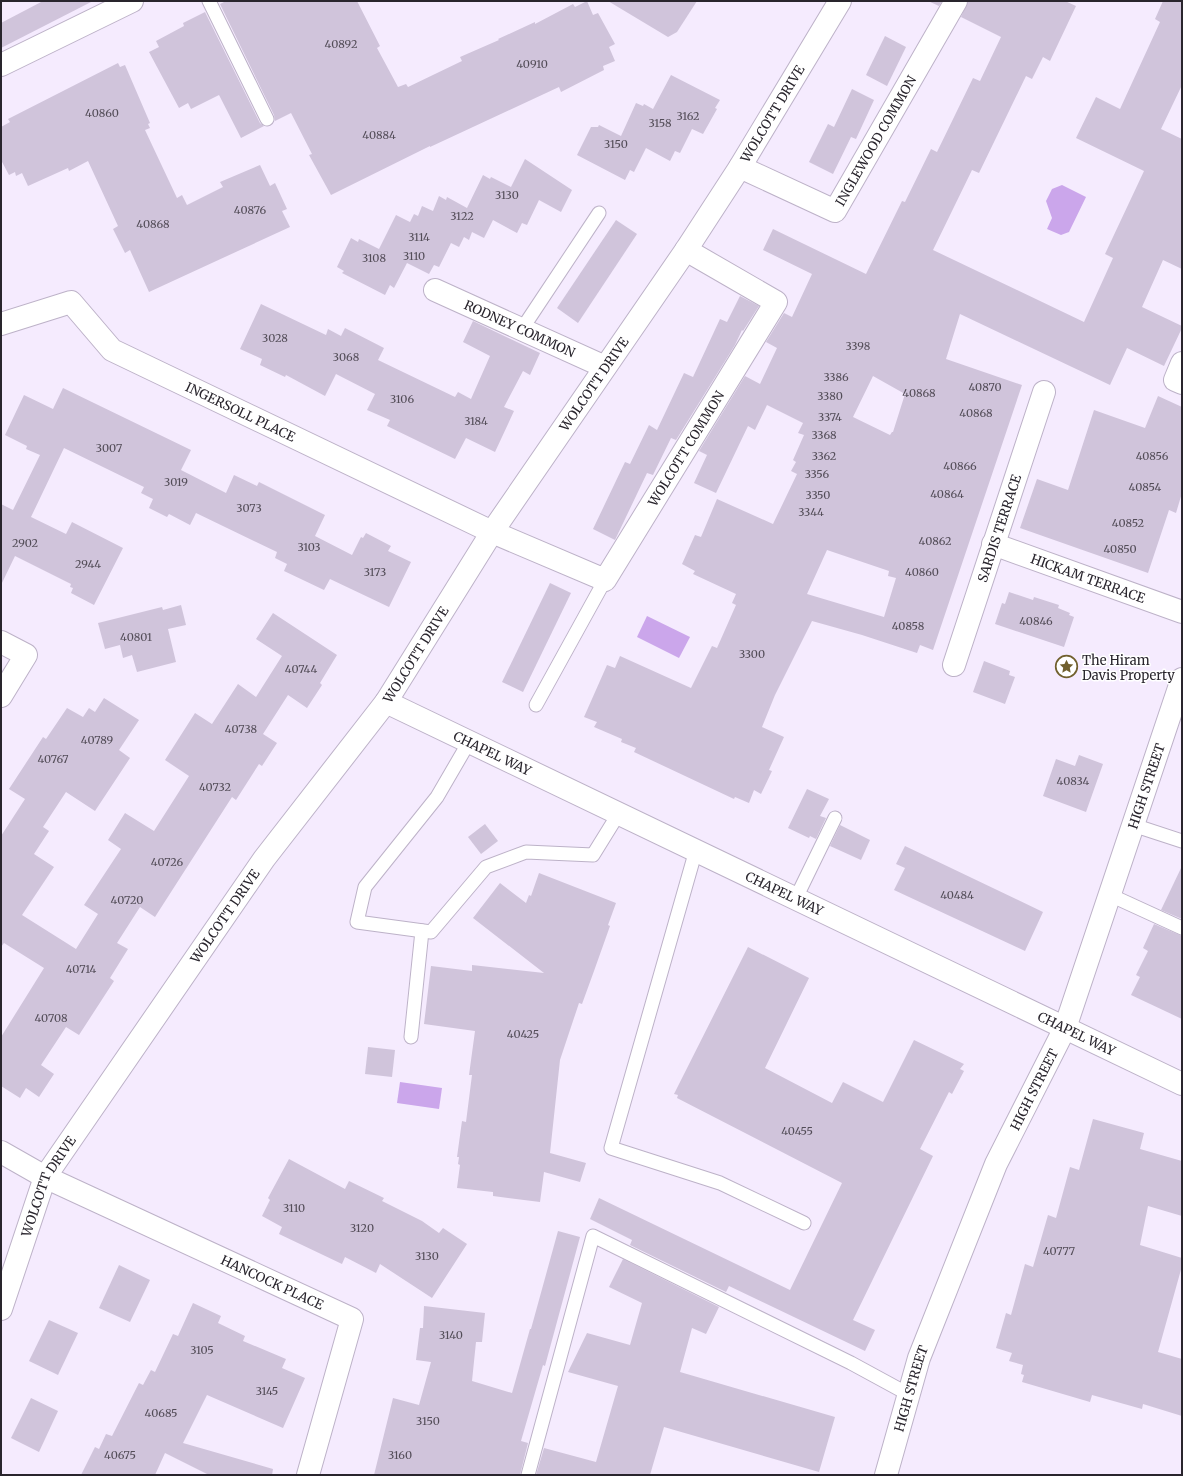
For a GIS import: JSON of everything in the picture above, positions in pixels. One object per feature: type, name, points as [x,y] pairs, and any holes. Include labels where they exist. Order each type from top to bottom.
[{"type":"street","points":[[1,65],[132,1]]},
{"type":"street","name":"WOLCOTT DRIVE","points":[[1,1309],[45,1177],[264,859],[386,702],[492,532],[686,250],[740,167],[840,1]]},
{"type":"street","name":"INGLEWOOD COMMON","points":[[740,167],[834,211],[956,1]]},
{"type":"street","name":"WOLCOTT COMMON","points":[[605,580],[776,302],[686,250]]},
{"type":"street","name":"RODNEY COMMON","points":[[435,290],[605,367]]},
{"type":"street","name":"INGERSOLL PLACE","points":[[1,324],[71,302],[112,350],[492,532]]},
{"type":"street","points":[[1182,363],[1175,380],[1182,383]]},
{"type":"street","name":"SARDIS TERRACE","points":[[954,665],[1044,392]]},
{"type":"street","points":[[492,532],[605,580]]},
{"type":"street","name":"HICKAM TERRACE","points":[[993,544],[1182,612]]},
{"type":"street","points":[[1,642],[26,654],[1,696]]},
{"type":"street","name":"HIGH STREET","points":[[886,1475],[919,1358],[996,1164],[1065,1028],[1133,825],[1175,721],[1182,678]]},
{"type":"street","name":"CHAPEL WAY","points":[[386,702],[1182,1084]]},
{"type":"street","points":[[1,1152],[45,1177]]},
{"type":"street","name":"HANCOCK PLACE","points":[[45,1177],[352,1319],[308,1475]]},
{"type":"lane","points":[[209,1],[267,119]]},
{"type":"lane","points":[[522,329],[599,213]]},
{"type":"lane","points":[[536,705],[605,580]]},
{"type":"lane","points":[[469,742],[437,797],[365,887],[357,922],[431,932],[486,868],[526,852],[593,855],[619,813]]},
{"type":"lane","points":[[796,898],[836,818]]},
{"type":"lane","points":[[1133,825],[1182,842]]},
{"type":"lane","points":[[696,850],[610,1148],[720,1183],[804,1223]]},
{"type":"lane","points":[[1110,895],[1182,928]]},
{"type":"lane","points":[[411,1037],[422,931]]},
{"type":"lane","points":[[528,1475],[593,1236],[851,1363],[908,1394]]},
{"type":"shaded area","points":[[1062,185],[1086,197],[1069,232],[1061,235],[1047,229],[1052,218],[1046,201],[1052,189]]},
{"type":"shaded area","points":[[647,616],[690,637],[679,658],[637,637]]},
{"type":"shaded area","points":[[400,1082],[442,1088],[439,1109],[397,1103]]},
{"type":"building","points":[[43,1],[93,1],[1,48],[1,23]]},
{"type":"building","points":[[226,1],[357,1],[380,46],[377,48],[398,87],[406,84],[408,87],[462,61],[460,57],[535,22],[535,24],[573,4],[575,7],[587,1],[593,15],[598,13],[615,44],[609,47],[615,61],[603,66],[604,70],[561,92],[559,87],[430,146],[331,195],[309,155],[312,154],[291,113],[275,121],[274,115],[220,4]]},
{"type":"building","points":[[608,1],[697,1],[677,32],[668,37]]},
{"type":"building","points":[[928,1],[942,1],[939,6]]},
{"type":"building","points":[[968,1],[1065,1],[1076,6],[1050,61],[1043,57],[1032,79],[1026,76],[979,173],[972,170],[933,250],[1084,322],[1113,258],[1105,254],[1144,171],[1076,138],[1096,97],[1120,109],[1160,22],[1155,19],[1163,1],[1182,1],[1182,85],[1161,129],[1182,139],[1182,269],[1163,260],[1142,307],[1182,326],[1182,328],[1164,366],[1127,348],[1110,385],[960,314],[946,359],[1022,385],[933,650],[920,645],[917,653],[812,621],[775,695],[762,727],[784,737],[769,770],[772,771],[761,794],[754,790],[749,803],[735,797],[734,799],[634,752],[636,748],[621,742],[622,739],[594,727],[597,722],[584,717],[607,665],[615,668],[620,656],[691,688],[712,646],[717,648],[736,605],[732,603],[736,594],[693,574],[695,571],[682,564],[695,535],[701,537],[717,499],[773,524],[797,474],[791,471],[796,462],[793,460],[804,435],[798,433],[803,423],[767,405],[755,430],[748,426],[716,493],[694,483],[707,455],[699,451],[745,376],[760,384],[777,348],[766,342],[784,313],[792,317],[812,274],[763,250],[773,229],[866,274],[902,201],[905,202],[931,149],[937,152],[973,78],[980,81],[1001,37],[961,17]],"holes":[[[873,376],[905,394],[893,432],[890,435],[853,417]],[[827,550],[889,571],[888,576],[896,578],[884,617],[807,594]]]},
{"type":"building","points":[[205,12],[260,123],[264,126],[241,138],[219,95],[191,109],[188,103],[179,108],[149,52],[159,47],[156,41],[184,26],[183,23]]},
{"type":"building","points":[[885,36],[906,47],[887,86],[866,75]]},
{"type":"building","points":[[118,63],[120,67],[125,65],[150,123],[148,124],[150,128],[145,130],[177,198],[182,195],[187,205],[223,187],[220,182],[260,165],[270,186],[275,183],[287,209],[282,211],[290,227],[149,292],[130,250],[125,253],[113,229],[118,226],[88,161],[69,171],[68,168],[28,186],[22,173],[16,176],[15,172],[9,175],[1,160],[1,127],[10,122],[8,119]]},
{"type":"building","points":[[671,75],[720,100],[715,108],[717,109],[703,134],[692,129],[680,153],[675,151],[670,161],[646,148],[634,172],[630,170],[625,180],[577,155],[591,127],[598,127],[599,125],[621,136],[636,103],[643,106],[644,104],[653,109]]},
{"type":"building","points":[[852,89],[874,100],[856,139],[851,137],[833,174],[809,162],[828,124],[834,127]]},
{"type":"building","points":[[525,159],[572,190],[561,212],[539,200],[527,225],[522,223],[517,233],[493,220],[484,238],[472,232],[469,240],[464,237],[459,247],[451,243],[439,267],[434,265],[429,274],[407,263],[394,288],[390,285],[385,295],[342,273],[344,271],[337,267],[351,238],[358,242],[359,239],[379,249],[396,215],[410,222],[414,214],[418,216],[422,206],[433,211],[439,196],[446,200],[447,197],[467,208],[483,175],[490,179],[491,177],[511,187]]},
{"type":"building","points":[[616,220],[637,234],[578,323],[557,308]]},
{"type":"building","points":[[740,296],[759,306],[743,331],[742,330],[735,345],[676,440],[671,438],[653,475],[647,473],[615,540],[593,529],[625,462],[630,464],[649,425],[657,430],[684,373],[693,377],[720,319],[727,322]]},
{"type":"building","points":[[261,304],[326,335],[328,329],[341,336],[345,328],[384,348],[378,360],[455,397],[458,392],[471,399],[490,356],[463,342],[473,321],[540,353],[530,375],[523,371],[504,407],[514,411],[495,452],[466,438],[455,459],[387,426],[390,420],[367,410],[375,394],[336,374],[325,396],[286,375],[285,377],[260,365],[262,359],[240,349]]},
{"type":"building","points":[[63,388],[191,450],[181,470],[226,493],[234,475],[257,486],[259,482],[325,515],[315,536],[352,555],[361,537],[363,538],[366,533],[391,546],[388,551],[411,562],[389,607],[330,579],[324,590],[284,571],[287,564],[275,558],[277,552],[196,513],[190,525],[169,514],[167,517],[149,508],[153,499],[141,493],[144,487],[64,448],[31,517],[66,534],[72,522],[123,548],[94,605],[71,593],[73,588],[70,587],[71,584],[15,556],[1,585],[1,504],[13,510],[40,455],[26,449],[27,446],[5,435],[24,395],[53,409]]},
{"type":"building","points":[[1158,396],[1182,407],[1182,493],[1176,513],[1169,510],[1148,573],[1020,528],[1037,479],[1068,490],[1094,410],[1145,428]]},
{"type":"building","points":[[550,583],[571,593],[523,692],[502,682]]},
{"type":"building","points":[[1009,592],[1033,600],[1034,597],[1059,605],[1058,608],[1070,613],[1069,615],[1074,617],[1064,647],[995,624],[1002,603],[1005,604]]},
{"type":"building","points":[[181,605],[186,625],[168,629],[176,662],[137,672],[132,655],[123,658],[120,645],[105,649],[98,623],[162,607],[163,610]]},
{"type":"building","points":[[273,613],[337,655],[320,683],[322,685],[307,708],[288,695],[263,734],[277,743],[262,766],[259,764],[236,800],[232,797],[155,917],[140,907],[117,943],[128,949],[110,978],[114,981],[79,1035],[66,1027],[41,1065],[54,1074],[39,1097],[26,1088],[20,1098],[1,1086],[1,1037],[44,968],[4,943],[1,947],[1,836],[25,799],[9,789],[43,737],[46,739],[67,708],[83,717],[89,708],[95,712],[104,698],[139,720],[119,750],[130,758],[95,811],[66,792],[43,827],[49,831],[34,854],[54,867],[22,915],[76,949],[98,914],[84,905],[121,849],[108,840],[125,813],[154,831],[189,776],[165,760],[195,713],[212,724],[238,684],[256,697],[282,656],[256,639]]},
{"type":"building","points":[[984,661],[1010,671],[1009,675],[1015,677],[1005,704],[973,692]]},
{"type":"building","points":[[1079,755],[1103,764],[1086,812],[1043,796],[1056,759],[1075,766]]},
{"type":"building","points":[[807,789],[829,799],[820,816],[826,818],[816,839],[810,836],[809,838],[788,828]]},
{"type":"building","points":[[485,824],[498,841],[481,854],[468,837]]},
{"type":"building","points":[[840,825],[870,840],[861,860],[830,846]]},
{"type":"building","points":[[905,846],[1043,912],[1025,951],[894,890],[905,868],[896,864]]},
{"type":"building","points":[[1182,866],[1182,919],[1161,910]]},
{"type":"building","points":[[539,873],[616,903],[608,925],[610,926],[594,971],[582,1004],[579,1003],[560,1060],[550,1153],[586,1163],[580,1182],[544,1172],[540,1202],[493,1196],[493,1192],[457,1188],[460,1165],[458,1164],[459,1157],[457,1157],[462,1121],[466,1122],[472,1075],[469,1075],[475,1031],[424,1024],[431,966],[472,971],[472,965],[544,973],[473,918],[500,883],[526,903],[529,895],[531,896]]},
{"type":"building","points":[[1154,924],[1182,936],[1182,1019],[1131,995],[1140,977],[1136,975],[1148,951],[1143,948]]},
{"type":"building","points":[[748,947],[809,978],[765,1068],[832,1103],[843,1082],[883,1102],[914,1040],[964,1064],[960,1069],[964,1071],[952,1094],[949,1092],[920,1149],[933,1156],[853,1320],[875,1330],[865,1351],[729,1286],[726,1292],[630,1245],[632,1240],[590,1219],[599,1198],[790,1290],[842,1183],[677,1098],[678,1095],[674,1094]]},
{"type":"building","points":[[368,1047],[395,1050],[392,1077],[365,1074]]},
{"type":"building","points":[[1093,1119],[1144,1133],[1140,1149],[1182,1161],[1182,1216],[1148,1206],[1140,1245],[1182,1258],[1182,1266],[1158,1352],[1182,1359],[1182,1416],[1143,1404],[1142,1409],[1092,1395],[1090,1402],[1022,1382],[1024,1375],[1021,1374],[1023,1365],[1009,1361],[1012,1353],[996,1348],[1006,1313],[1011,1315],[1025,1264],[1033,1267],[1048,1215],[1056,1218],[1070,1167],[1079,1170]]},
{"type":"building","points":[[289,1159],[345,1189],[349,1181],[384,1198],[382,1201],[422,1221],[439,1233],[443,1228],[467,1244],[432,1298],[380,1264],[376,1273],[345,1257],[342,1264],[279,1234],[282,1227],[262,1216],[270,1200],[268,1198]]},
{"type":"building","points":[[558,1231],[580,1237],[545,1366],[543,1365],[521,1441],[528,1443],[520,1475],[374,1475],[393,1398],[419,1405],[431,1362],[416,1360],[420,1328],[423,1328],[424,1306],[485,1313],[482,1342],[476,1342],[472,1381],[512,1393]]},
{"type":"building","points":[[623,1259],[719,1307],[706,1334],[692,1328],[680,1372],[835,1417],[819,1472],[664,1427],[650,1475],[536,1475],[544,1448],[596,1462],[618,1386],[568,1372],[587,1333],[630,1345],[642,1303],[609,1287]]},
{"type":"building","points":[[119,1265],[150,1280],[130,1322],[99,1308]]},
{"type":"building","points":[[193,1303],[221,1316],[218,1323],[245,1336],[243,1341],[286,1359],[282,1368],[305,1378],[283,1428],[207,1395],[183,1443],[273,1469],[272,1475],[209,1475],[165,1453],[155,1475],[81,1475],[95,1447],[99,1449],[106,1434],[112,1436],[139,1383],[143,1385],[151,1370],[155,1372],[173,1334],[178,1336]]},
{"type":"building","points":[[49,1320],[78,1333],[58,1375],[29,1361]]},
{"type":"building","points":[[31,1398],[58,1411],[39,1452],[11,1438]]},
{"type":"place","name":"The Hiram Davis Property","points":[[1066,667]]}]
